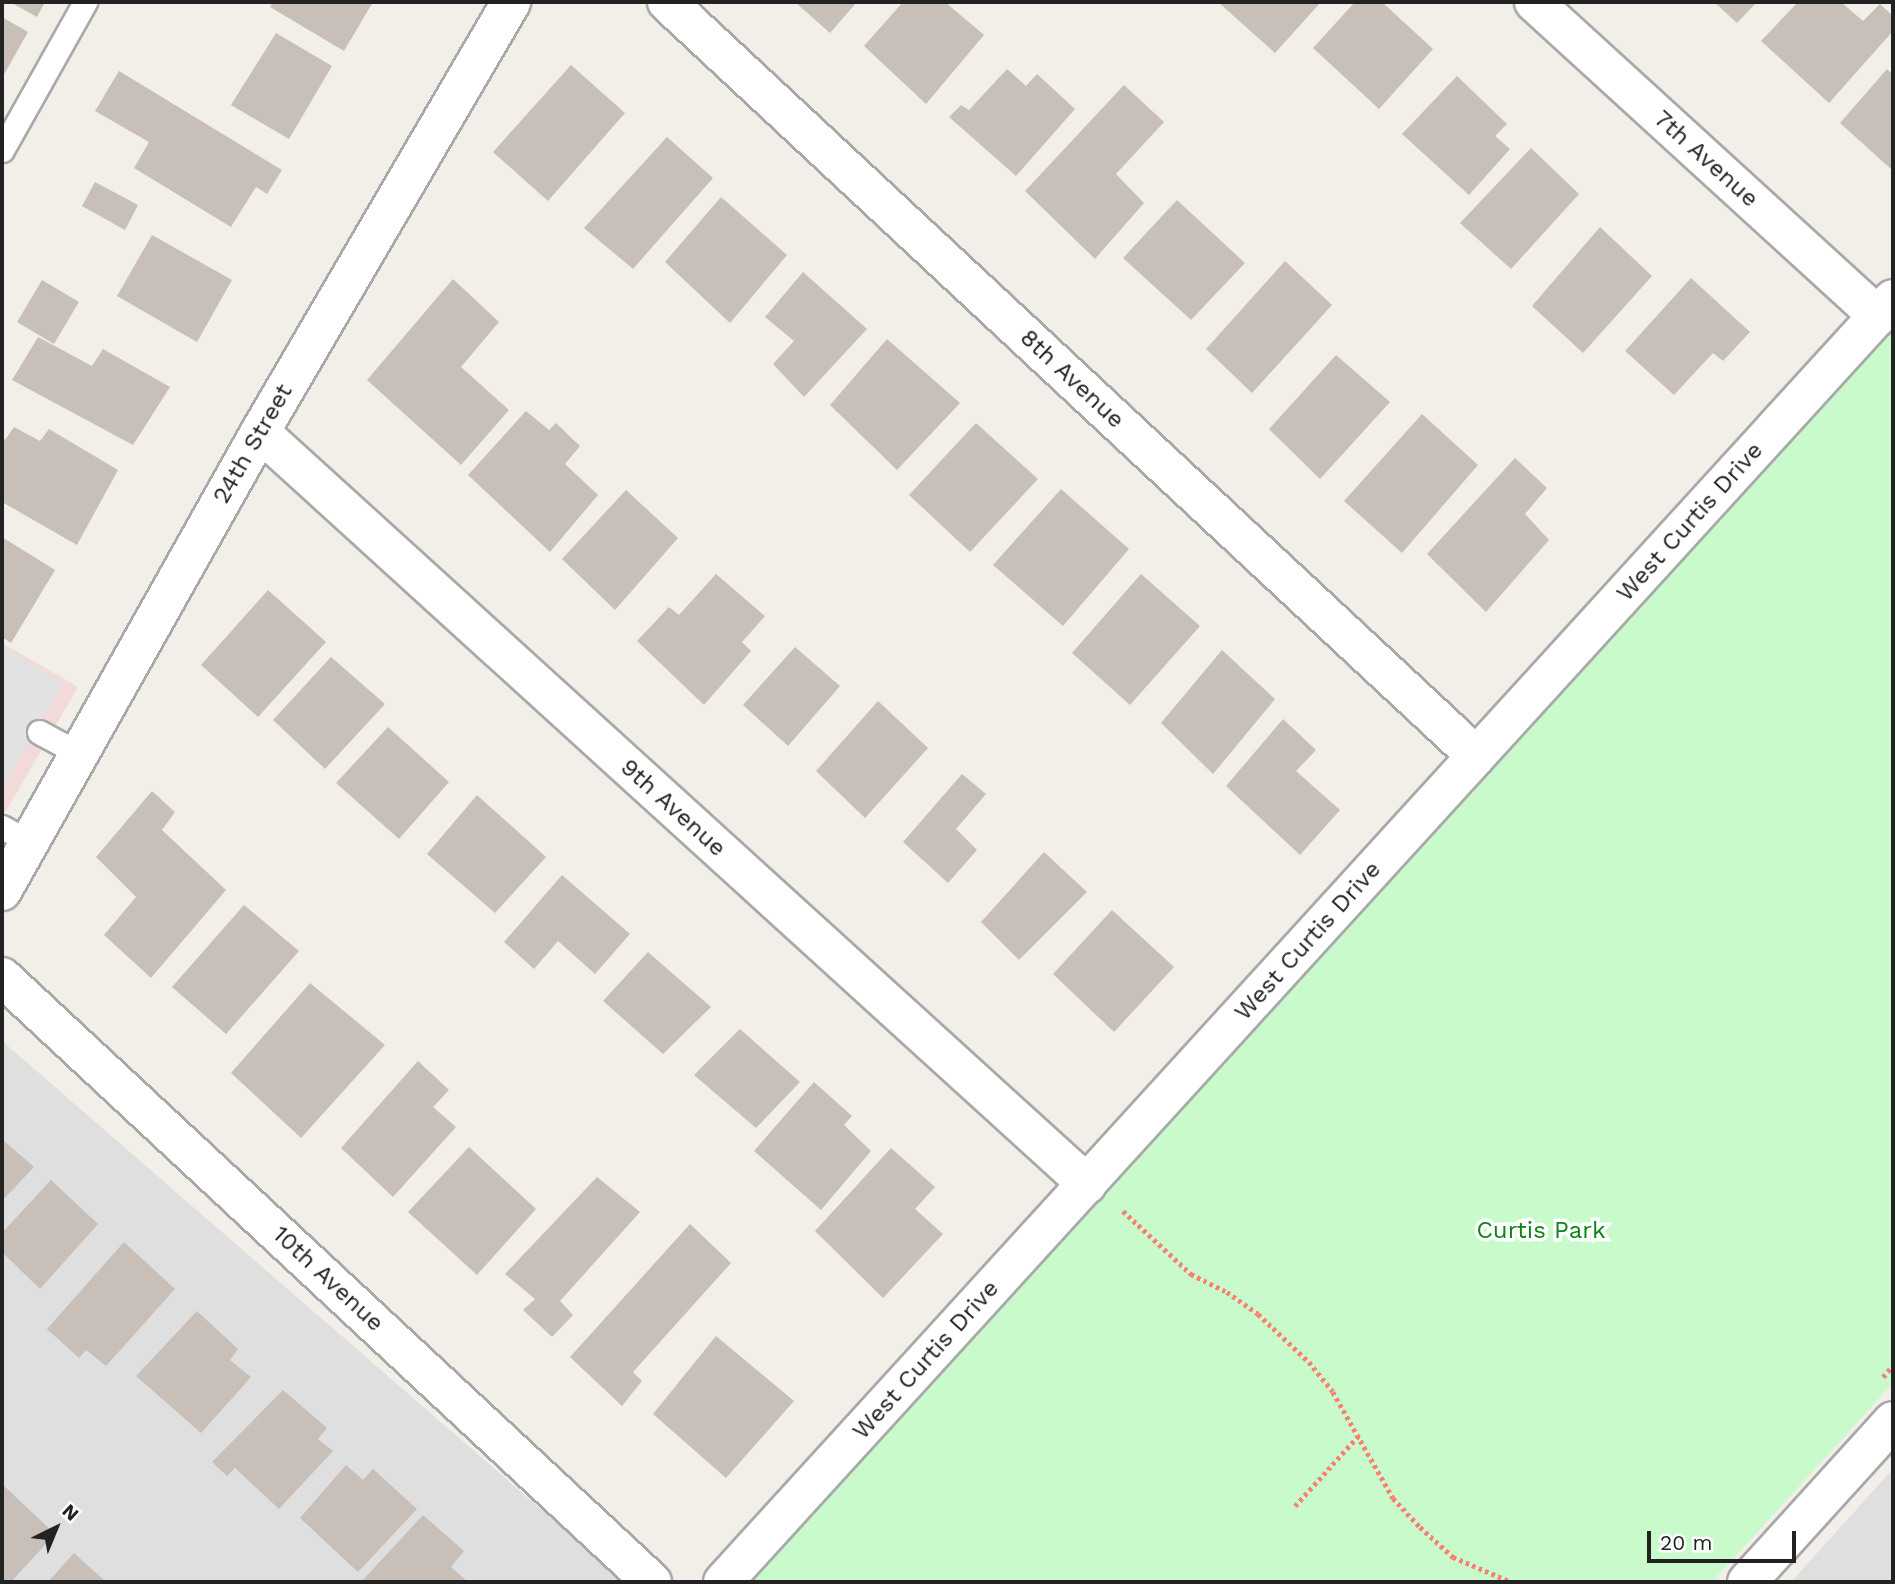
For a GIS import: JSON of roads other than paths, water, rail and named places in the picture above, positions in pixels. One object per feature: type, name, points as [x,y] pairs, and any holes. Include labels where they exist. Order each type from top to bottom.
[{"type":"street","name":"24th Street","points":[[2,891],[15,835],[78,753],[260,432],[511,2]]},
{"type":"street","name":"8th Avenue","points":[[667,2],[1476,756]]},
{"type":"street","name":"7th Avenue","points":[[1534,2],[1886,307]]},
{"type":"street","name":"West Curtis Drive","points":[[723,1582],[1886,307]]},
{"type":"street","name":"9th Avenue","points":[[260,432],[1087,1184]]},
{"type":"street","name":"10th Avenue","points":[[2,977],[13,984],[652,1582]]},
{"type":"street","points":[[1747,1582],[1893,1421]]},
{"type":"lane","points":[[2,150],[85,2]]},
{"type":"lane","points":[[39,732],[78,753]]},
{"type":"park label","name":"Curtis Park","points":[[1541,1231]]}]
